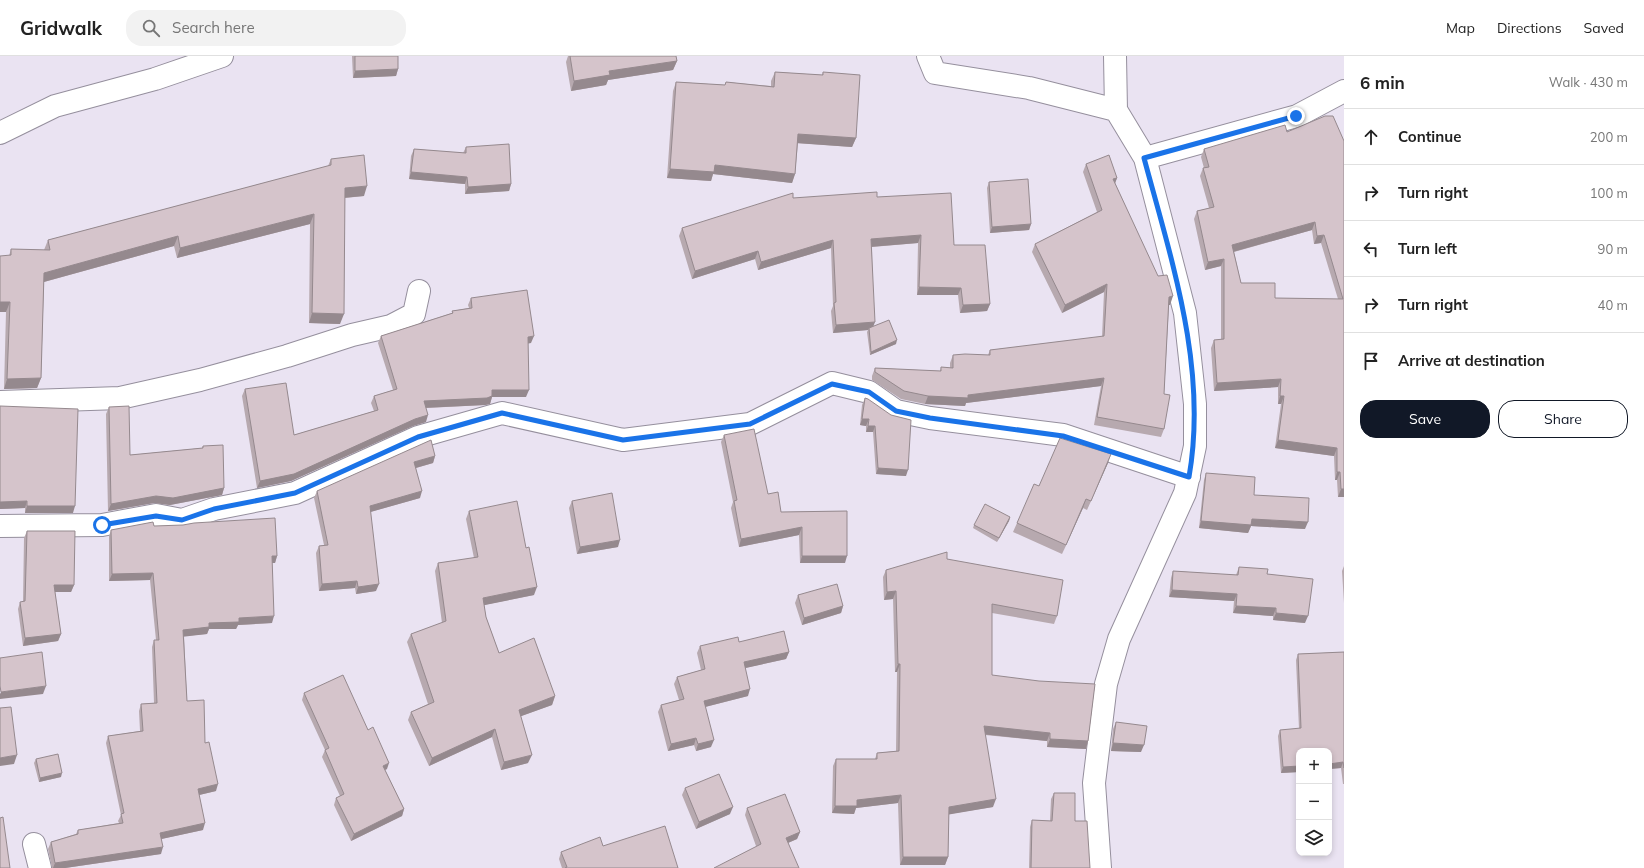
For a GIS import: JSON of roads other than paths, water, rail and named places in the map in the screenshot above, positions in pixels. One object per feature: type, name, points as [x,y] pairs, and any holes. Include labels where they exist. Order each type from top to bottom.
[{"type":"street","points":[[0,133],[55,106],[155,79],[222,56]]},
{"type":"street","points":[[928,56],[935,73],[1029,88],[1116,110]]},
{"type":"street","points":[[1100,868],[1094,783],[1106,684],[1119,639],[1185,493],[1195,446],[1195,404],[1185,313],[1144,158],[1116,110],[1115,56]]},
{"type":"street","points":[[1144,158],[1296,116],[1344,91]]},
{"type":"street","points":[[0,402],[120,398],[207,378],[287,356],[352,335],[391,326],[414,314],[419,291]]},
{"type":"street","points":[[0,526],[102,525],[156,516],[182,520],[214,509],[295,493],[418,437],[502,413],[623,440],[750,424],[832,384],[869,392],[896,411],[930,418],[1063,436],[1189,477]]},
{"type":"street","points":[[34,844],[40,868]]}]
